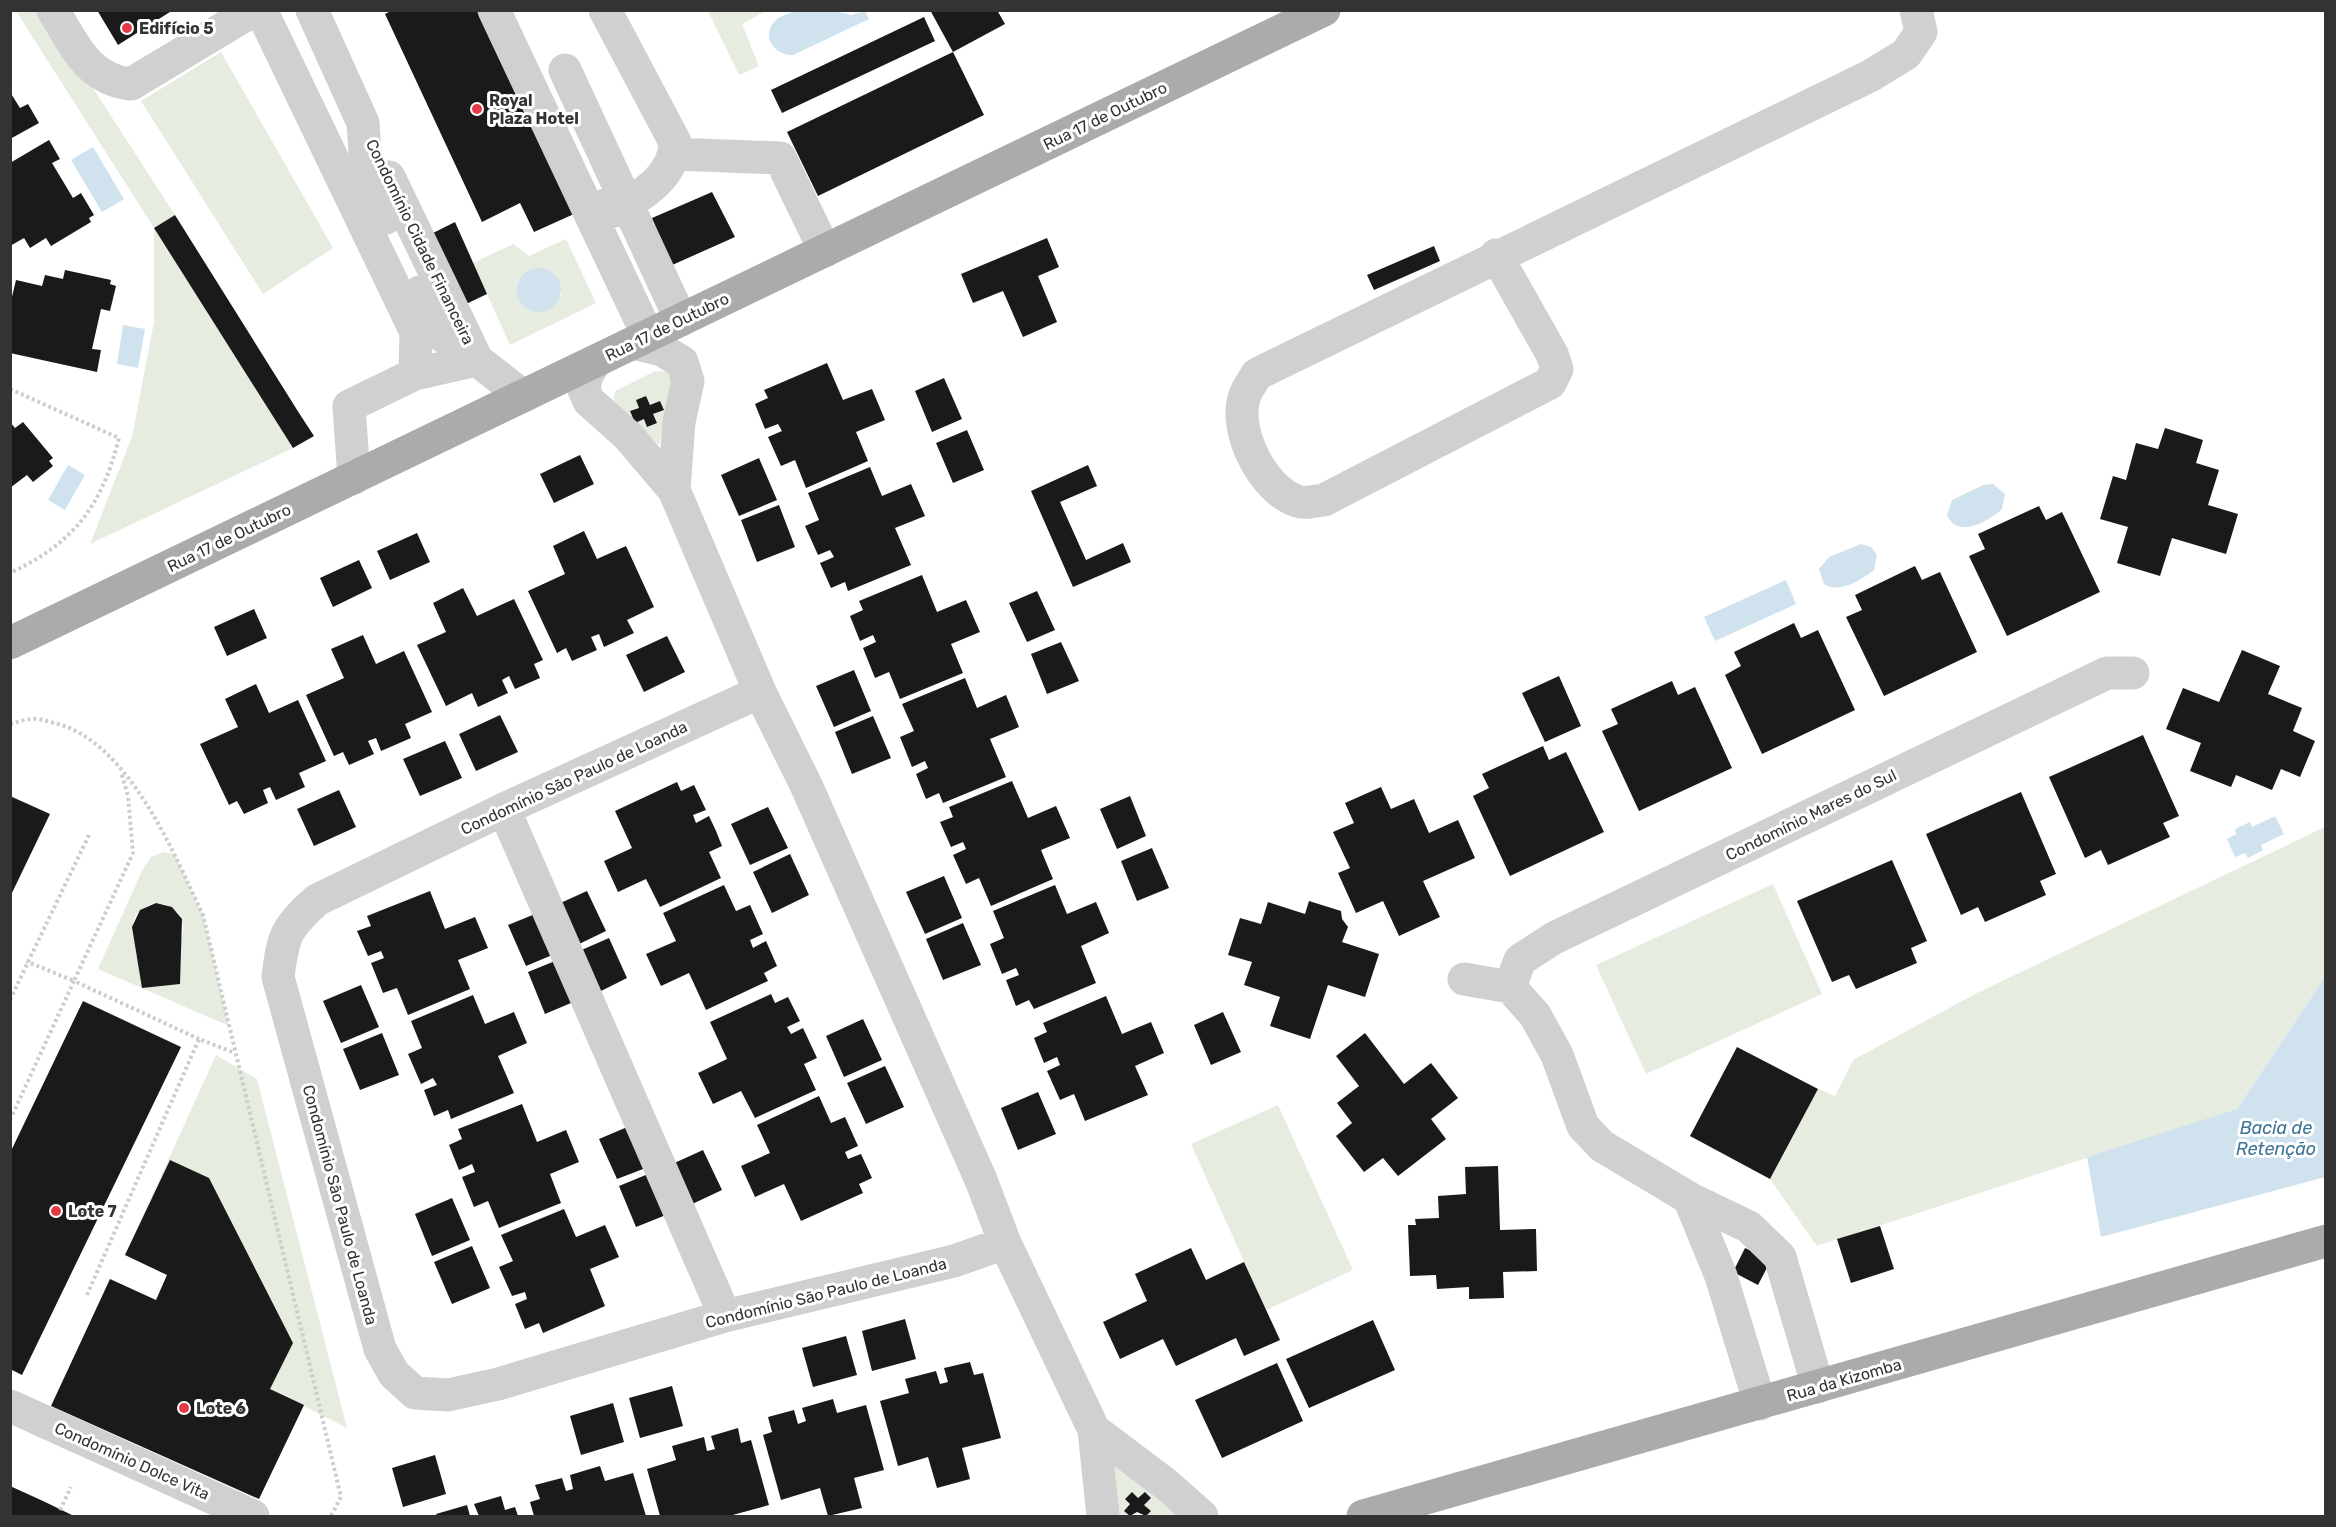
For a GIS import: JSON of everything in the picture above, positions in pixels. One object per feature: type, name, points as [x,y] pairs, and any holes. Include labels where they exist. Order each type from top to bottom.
[{"type":"main road","name":"Rua 17 de Outubro","points":[[10,643],[1323,10]]},
{"type":"main road","name":"Rua da Kizomba","points":[[1362,1516],[1818,1388],[2294,1248],[2325,1241]]},
{"type":"street","points":[[53,10],[94,71],[113,82],[131,84],[254,10]]},
{"type":"street","name":"Condomínio Cidade Financeira","points":[[262,10],[302,42],[345,135],[351,197],[416,332],[415,374]]},
{"type":"street","name":"Condomínio Cidade Financeira","points":[[312,10],[363,123],[367,179],[440,334],[523,396]]},
{"type":"street","points":[[494,10],[593,220],[641,339],[682,362],[688,381],[679,422],[674,490]]},
{"type":"street","points":[[593,220],[627,206],[651,187],[667,169],[675,154],[675,142],[605,10]]},
{"type":"street","points":[[1496,255],[1552,354],[1557,369],[1550,383],[1324,500],[1299,502],[1281,494],[1256,464],[1243,422],[1244,398],[1257,374],[1496,255],[1870,76],[1906,54],[1921,32],[1916,10]]},
{"type":"street","points":[[593,220],[605,208],[602,189],[556,73],[627,206],[681,320]]},
{"type":"street","points":[[675,154],[780,158],[825,251]]},
{"type":"street","name":"Condomínio Cidade Financeira","points":[[354,478],[350,406],[415,374],[477,360]]},
{"type":"street","points":[[595,362],[586,377],[584,390],[589,401],[628,436],[674,490],[760,692],[811,796],[981,1180],[1005,1243],[1094,1430],[1103,1516]]},
{"type":"street","name":"Condomínio Mares do Sul","points":[[1510,987],[1520,960],[1554,938],[2107,673],[2133,673]]},
{"type":"street","name":"Condomínio São Paulo de Loanda","points":[[760,692],[504,809],[317,900],[291,923],[281,950],[278,977],[380,1348],[394,1374],[416,1392],[448,1395],[498,1384],[725,1316],[954,1261],[1005,1243]]},
{"type":"street","points":[[504,809],[725,1316]]},
{"type":"street","points":[[1464,979],[1510,987],[1535,1015],[1557,1055],[1583,1126],[1602,1146],[1689,1198],[1749,1227],[1780,1257],[1818,1388]]},
{"type":"street","points":[[1689,1198],[1721,1276],[1760,1404]]},
{"type":"street","name":"Condomínio Dolce Vita","points":[[10,1406],[253,1516]]},
{"type":"street","points":[[1094,1430],[1167,1485],[1202,1516]]},
{"type":"path","points":[[10,389],[119,438],[111,471],[82,523],[42,558],[10,573]]},
{"type":"path","points":[[10,724],[34,718],[69,727],[100,747],[120,768],[162,830],[203,915],[341,1497],[331,1516]]},
{"type":"path","points":[[10,1120],[133,853],[129,796],[120,768]]},
{"type":"path","points":[[10,1000],[88,835]]},
{"type":"path","points":[[28,962],[199,1039],[236,1053]]},
{"type":"path","points":[[87,1294],[199,1039]]},
{"type":"path","points":[[60,1510],[71,1487]]},
{"type":"shaded area","points":[[16,11],[43,11],[175,215],[154,228]]},
{"type":"shaded area","points":[[708,11],[766,11],[742,24],[759,66],[739,75]]},
{"type":"shaded area","points":[[221,52],[333,248],[263,294],[141,101]]},
{"type":"shaded area","points":[[154,228],[293,448],[90,544],[132,437],[154,322]]},
{"type":"shaded area","points":[[566,239],[596,303],[510,345],[473,263],[513,244],[529,256]],"holes":[[[532,270],[560,283],[561,297],[519,299],[520,282],[524,275]]]},
{"type":"shaded area","points":[[655,371],[670,372],[675,383],[659,445],[633,427],[613,404],[615,391]],"holes":[[[646,396],[650,405],[660,401],[664,410],[653,414],[657,423],[648,427],[644,419],[635,423],[630,412],[639,408],[636,400]]]},
{"type":"shaded area","points":[[2325,827],[2325,977],[2237,1109],[1817,1246],[1770,1179],[1818,1089],[1835,1096],[1853,1060],[1977,993]]},
{"type":"shaded area","points":[[164,852],[174,854],[203,915],[229,1026],[98,969],[142,871],[151,857]],"holes":[[[164,904],[180,916],[183,928],[180,943],[136,944],[133,924],[138,913],[148,905]]]},
{"type":"shaded area","points":[[1773,884],[1822,994],[1646,1074],[1596,965]]},
{"type":"shaded area","points":[[216,1055],[257,1079],[347,1428],[270,1389],[284,1360],[156,1300],[167,1275],[125,1255]]},
{"type":"shaded area","points":[[1278,1105],[1353,1270],[1266,1310],[1191,1144]]},
{"type":"shaded area","points":[[1114,1462],[1185,1516],[1146,1516],[1151,1511],[1144,1505],[1151,1498],[1145,1492],[1138,1498],[1132,1492],[1125,1498],[1130,1504],[1124,1511],[1130,1516],[1113,1516]]},
{"type":"water","points":[[795,11],[834,11],[851,15],[865,11],[869,19],[793,55],[776,49],[769,34],[776,20]]},
{"type":"water","points":[[93,147],[124,199],[102,212],[71,160]]},
{"type":"water","points":[[539,268],[554,275],[561,290],[554,305],[539,312],[524,305],[517,290],[524,275]]},
{"type":"water","points":[[123,325],[145,329],[138,368],[117,364]]},
{"type":"water","points":[[68,465],[85,475],[65,510],[48,500]]},
{"type":"water","points":[[1993,484],[2005,494],[2002,509],[1989,519],[1973,526],[1958,526],[1952,522],[1947,515],[1952,500],[1983,485]]},
{"type":"water","points":[[1861,544],[1871,547],[1877,555],[1874,570],[1843,587],[1830,587],[1824,584],[1819,569],[1829,557]]},
{"type":"water","points":[[1786,580],[1796,604],[1715,641],[1704,617]]},
{"type":"water","points":[[2275,816],[2284,834],[2261,845],[2263,850],[2248,858],[2245,853],[2235,857],[2227,839],[2236,834],[2235,829],[2250,822],[2252,827]]},
{"type":"water","name":"Bacia de Retenção","points":[[2325,977],[2325,1177],[2101,1237],[2087,1157],[2237,1109]]},
{"type":"building","name":"Edifício 5","points":[[97,10],[173,10],[118,45]]},
{"type":"building","name":"Royal Plaza Hotel","points":[[393,10],[479,10],[574,214],[534,232],[520,203],[482,222],[385,14]]},
{"type":"building","points":[[930,10],[997,10],[1005,24],[953,52]]},
{"type":"building","points":[[924,17],[935,41],[782,113],[771,90]]},
{"type":"building","points":[[953,52],[984,115],[818,196],[787,132]]},
{"type":"building","points":[[10,92],[20,108],[28,104],[39,123],[10,139]]},
{"type":"building","points":[[49,140],[60,159],[52,163],[73,198],[81,193],[94,215],[89,218],[91,222],[51,246],[46,238],[30,248],[24,238],[10,246],[10,163]]},
{"type":"building","points":[[712,192],[735,237],[670,266],[652,218]]},
{"type":"building","points":[[175,215],[314,436],[293,448],[154,228]]},
{"type":"building","points":[[455,222],[487,294],[464,305],[433,233]]},
{"type":"building","points":[[1047,238],[1059,267],[1038,276],[1057,322],[1023,337],[1003,291],[973,303],[961,274]]},
{"type":"building","points":[[1434,246],[1440,261],[1374,290],[1367,275]]},
{"type":"building","points":[[65,270],[111,280],[110,284],[116,286],[110,311],[101,309],[92,349],[101,350],[97,372],[10,353],[10,305],[16,280],[42,286],[45,275],[63,279]]},
{"type":"building","points":[[827,363],[843,400],[872,389],[885,420],[856,432],[868,461],[806,488],[795,460],[781,466],[768,437],[782,431],[778,424],[765,429],[755,404],[768,398],[764,390]]},
{"type":"building","points":[[944,378],[962,419],[932,432],[915,391]]},
{"type":"building","points":[[646,396],[650,405],[660,401],[664,410],[653,414],[657,423],[647,427],[644,419],[635,423],[630,411],[639,408],[636,400]]},
{"type":"building","points":[[10,422],[15,428],[23,422],[53,458],[49,461],[53,466],[33,482],[27,475],[10,488]]},
{"type":"building","points":[[2165,428],[2203,440],[2196,463],[2219,470],[2208,505],[2238,514],[2226,554],[2172,538],[2160,576],[2117,563],[2128,527],[2100,519],[2113,476],[2126,480],[2136,443],[2158,449]]},
{"type":"building","points":[[967,430],[984,470],[953,483],[936,443]]},
{"type":"building","points":[[580,455],[594,484],[554,503],[540,474]]},
{"type":"building","points":[[759,458],[777,500],[739,516],[721,475]]},
{"type":"building","points":[[1088,465],[1097,486],[1060,502],[1086,560],[1123,543],[1131,562],[1073,587],[1031,491]]},
{"type":"building","points":[[870,467],[882,496],[911,484],[925,516],[895,528],[911,565],[848,591],[845,582],[831,588],[820,563],[834,557],[830,550],[818,555],[805,526],[819,520],[808,493]]},
{"type":"building","points":[[779,505],[795,547],[757,562],[741,520]]},
{"type":"building","points":[[2039,506],[2046,520],[2062,512],[2100,592],[2007,636],[1969,556],[1985,549],[1978,534]]},
{"type":"building","points":[[584,531],[597,559],[626,546],[654,607],[627,620],[634,633],[604,647],[599,634],[591,637],[597,650],[572,661],[566,648],[557,653],[528,591],[565,574],[553,546]]},
{"type":"building","points":[[417,533],[430,562],[390,580],[377,551]]},
{"type":"building","points":[[359,560],[372,588],[333,607],[320,578]]},
{"type":"building","points":[[1915,566],[1922,580],[1940,572],[1977,652],[1884,696],[1846,617],[1862,610],[1855,595]]},
{"type":"building","points":[[922,575],[937,612],[966,600],[980,632],[951,644],[963,673],[900,699],[889,672],[875,678],[863,648],[876,642],[873,635],[860,641],[850,616],[863,610],[859,601]]},
{"type":"building","points":[[463,588],[477,616],[514,599],[543,660],[534,664],[540,678],[515,689],[509,676],[502,680],[508,693],[478,707],[472,693],[446,706],[417,645],[446,632],[433,603]]},
{"type":"building","points":[[1037,591],[1055,630],[1027,642],[1009,603]]},
{"type":"building","points":[[254,609],[267,638],[227,656],[214,627]]},
{"type":"building","points":[[1794,623],[1801,638],[1818,630],[1855,710],[1762,754],[1725,675],[1741,666],[1734,652]]},
{"type":"building","points":[[363,635],[376,664],[404,651],[432,712],[405,724],[411,738],[381,751],[376,738],[368,741],[374,754],[349,765],[343,752],[334,756],[306,695],[344,678],[331,649]]},
{"type":"building","points":[[667,636],[685,672],[644,692],[626,655]]},
{"type":"building","points":[[1061,642],[1079,681],[1047,694],[1031,654]]},
{"type":"building","points":[[2242,650],[2280,666],[2268,694],[2302,708],[2293,731],[2315,741],[2300,777],[2281,769],[2272,790],[2236,775],[2231,787],[2190,771],[2201,743],[2166,729],[2183,688],[2219,702]]},
{"type":"building","points":[[854,670],[871,711],[834,727],[816,686]]},
{"type":"building","points":[[1559,676],[1581,726],[1545,742],[1522,693]]},
{"type":"building","points":[[965,678],[977,708],[1006,695],[1019,727],[990,739],[1006,777],[943,803],[939,793],[926,799],[916,774],[928,768],[925,761],[912,767],[900,737],[914,731],[902,704]]},
{"type":"building","points":[[1672,681],[1678,695],[1695,687],[1732,768],[1639,811],[1602,731],[1618,724],[1611,709]]},
{"type":"building","points":[[256,684],[269,713],[298,700],[326,761],[299,773],[305,787],[276,800],[270,787],[263,790],[268,803],[244,814],[237,801],[229,805],[200,744],[238,727],[225,699]]},
{"type":"building","points":[[500,715],[518,752],[476,771],[459,734]]},
{"type":"building","points":[[873,716],[891,758],[852,774],[835,732]]},
{"type":"building","points":[[2143,735],[2179,816],[2163,823],[2170,837],[2108,865],[2101,850],[2085,858],[2049,777]]},
{"type":"building","points":[[445,741],[462,778],[420,796],[403,759]]},
{"type":"building","points":[[1543,746],[1549,760],[1566,752],[1604,832],[1510,876],[1473,796],[1489,788],[1482,774]]},
{"type":"building","points":[[1012,781],[1028,818],[1056,806],[1070,838],[1041,850],[1053,879],[991,906],[979,878],[966,884],[953,855],[966,849],[963,842],[951,847],[940,822],[953,817],[949,807]]},
{"type":"building","points":[[677,782],[681,791],[694,785],[706,810],[693,815],[696,823],[709,816],[716,831],[722,846],[709,852],[721,878],[660,907],[646,879],[618,892],[604,861],[632,848],[615,811]]},
{"type":"building","points":[[1381,787],[1391,809],[1414,799],[1429,833],[1458,820],[1475,858],[1423,881],[1440,917],[1399,936],[1383,901],[1356,913],[1338,873],[1350,868],[1333,832],[1354,823],[1345,803]]},
{"type":"building","points":[[339,790],[356,827],[314,846],[297,809]]},
{"type":"building","points":[[2021,792],[2056,874],[2040,881],[2046,895],[1985,922],[1978,907],[1961,915],[1926,834]]},
{"type":"building","points":[[10,796],[50,814],[10,897]]},
{"type":"building","points":[[1130,796],[1146,836],[1117,849],[1100,809]]},
{"type":"building","points":[[768,807],[788,848],[750,865],[731,824]]},
{"type":"building","points":[[1152,848],[1169,888],[1137,901],[1121,861]]},
{"type":"building","points":[[790,854],[809,895],[772,913],[753,872]]},
{"type":"building","points":[[1892,860],[1927,941],[1911,948],[1917,963],[1856,989],[1849,975],[1832,982],[1797,901]]},
{"type":"building","points":[[944,876],[962,918],[925,934],[906,892]]},
{"type":"building","points":[[724,885],[736,911],[750,905],[763,934],[750,940],[753,948],[766,941],[777,966],[764,973],[768,981],[706,1010],[689,973],[661,986],[646,954],[676,941],[663,913]]},
{"type":"building","points":[[1055,885],[1067,914],[1096,902],[1109,933],[1081,946],[1096,983],[1034,1009],[1029,1000],[1016,1006],[1006,980],[1019,975],[1016,968],[1002,974],[990,944],[1004,938],[993,911]]},
{"type":"building","points":[[430,891],[445,929],[475,917],[488,948],[458,960],[470,989],[408,1015],[397,988],[383,993],[371,963],[384,958],[381,951],[368,956],[357,931],[371,926],[367,916]]},
{"type":"building","points":[[587,891],[606,931],[575,946],[556,905]]},
{"type":"building","points":[[1309,901],[1341,911],[1342,919],[1348,927],[1342,942],[1379,954],[1365,997],[1328,985],[1310,1039],[1270,1026],[1280,997],[1244,985],[1252,962],[1228,955],[1240,918],[1261,924],[1268,902],[1305,914]]},
{"type":"building","points":[[156,903],[172,907],[182,919],[180,984],[142,988],[132,927],[140,910]]},
{"type":"building","points":[[540,912],[557,953],[526,966],[508,925]]},
{"type":"building","points":[[963,923],[981,965],[943,980],[926,939]]},
{"type":"building","points":[[609,938],[627,978],[595,994],[577,952]]},
{"type":"building","points":[[560,959],[578,1000],[545,1014],[528,972]]},
{"type":"building","points":[[361,985],[379,1027],[341,1043],[323,1001]]},
{"type":"building","points":[[771,994],[775,1003],[788,997],[800,1021],[787,1027],[791,1034],[803,1028],[817,1058],[804,1064],[816,1090],[755,1118],[741,1091],[713,1104],[698,1073],[727,1059],[710,1022]]},
{"type":"building","points":[[473,995],[485,1024],[514,1012],[527,1043],[498,1056],[514,1093],[451,1119],[448,1110],[434,1116],[424,1090],[437,1085],[433,1078],[421,1084],[408,1054],[422,1048],[411,1021]]},
{"type":"building","points":[[1106,996],[1122,1034],[1151,1022],[1164,1053],[1135,1066],[1148,1095],[1085,1121],[1074,1094],[1060,1100],[1047,1071],[1060,1065],[1057,1057],[1044,1063],[1034,1038],[1047,1032],[1043,1023]]},
{"type":"building","name":"Lote 7","points":[[83,1001],[181,1047],[22,1375],[10,1369],[10,1153]]},
{"type":"building","points":[[1223,1012],[1241,1052],[1211,1065],[1194,1025]]},
{"type":"building","points":[[863,1019],[882,1060],[844,1077],[826,1036]]},
{"type":"building","points":[[382,1033],[399,1075],[360,1090],[343,1049]]},
{"type":"building","points":[[1365,1033],[1404,1084],[1431,1063],[1458,1098],[1431,1119],[1446,1139],[1398,1176],[1383,1158],[1364,1172],[1336,1136],[1352,1123],[1337,1103],[1359,1086],[1336,1056]]},
{"type":"building","points":[[1737,1047],[1818,1089],[1770,1179],[1690,1136]]},
{"type":"building","points":[[885,1066],[904,1107],[866,1124],[847,1083]]},
{"type":"building","points":[[1038,1092],[1056,1134],[1018,1150],[1001,1108]]},
{"type":"building","points":[[819,1096],[831,1123],[845,1117],[858,1146],[845,1152],[848,1159],[861,1154],[872,1178],[859,1184],[863,1193],[801,1221],[784,1184],[755,1197],[741,1166],[770,1153],[757,1125]]},
{"type":"building","points":[[522,1104],[537,1142],[566,1130],[579,1162],[550,1174],[561,1203],[499,1228],[488,1201],[474,1207],[462,1177],[475,1172],[472,1164],[459,1170],[449,1145],[462,1139],[458,1129]]},
{"type":"building","points":[[632,1125],[651,1166],[617,1179],[599,1139]]},
{"type":"building","points":[[703,1150],[722,1190],[688,1206],[670,1165]]},
{"type":"building","points":[[170,1160],[209,1178],[293,1343],[270,1389],[304,1405],[259,1499],[51,1406],[110,1279],[156,1300],[167,1275],[125,1255]]},
{"type":"building","points":[[1498,1166],[1500,1230],[1536,1229],[1537,1271],[1503,1272],[1504,1298],[1469,1299],[1469,1287],[1437,1289],[1436,1275],[1410,1276],[1408,1225],[1416,1225],[1415,1219],[1439,1218],[1438,1196],[1466,1194],[1465,1167]]},
{"type":"building","points":[[653,1172],[671,1213],[636,1227],[619,1186]]},
{"type":"building","points":[[452,1198],[470,1240],[432,1256],[415,1214]]},
{"type":"building","points":[[564,1209],[576,1237],[605,1225],[619,1257],[590,1269],[605,1306],[543,1333],[539,1323],[525,1329],[515,1304],[527,1299],[525,1292],[512,1296],[499,1267],[513,1261],[501,1235]]},
{"type":"building","points":[[1880,1226],[1894,1269],[1851,1283],[1837,1239]]},
{"type":"building","points":[[472,1246],[490,1288],[452,1304],[434,1262]]},
{"type":"building","points":[[1191,1248],[1206,1280],[1244,1262],[1280,1340],[1244,1356],[1236,1338],[1176,1366],[1163,1339],[1120,1359],[1103,1322],[1147,1301],[1135,1274]]},
{"type":"building","points":[[1745,1248],[1771,1260],[1758,1285],[1733,1272]]},
{"type":"building","points":[[905,1319],[916,1359],[872,1371],[862,1331]]},
{"type":"building","points":[[1373,1320],[1395,1370],[1309,1408],[1286,1359]]},
{"type":"building","points":[[846,1336],[857,1375],[813,1387],[802,1348]]},
{"type":"building","points":[[970,1362],[974,1375],[983,1373],[1001,1438],[962,1448],[970,1479],[937,1488],[928,1457],[898,1466],[880,1401],[909,1393],[905,1379],[936,1371],[940,1384],[948,1382],[944,1368]]},
{"type":"building","points":[[1277,1363],[1303,1421],[1222,1458],[1195,1400]]},
{"type":"building","points":[[672,1386],[683,1426],[640,1438],[629,1398]]},
{"type":"building","points":[[833,1399],[837,1413],[866,1405],[884,1470],[854,1478],[862,1508],[828,1516],[820,1488],[781,1500],[763,1435],[772,1432],[768,1417],[794,1410],[798,1424],[806,1421],[802,1408]]},
{"type":"building","points":[[613,1403],[624,1442],[581,1455],[570,1416]]},
{"type":"building","points":[[738,1428],[741,1443],[751,1440],[769,1505],[729,1516],[660,1516],[647,1469],[676,1460],[672,1446],[704,1437],[707,1451],[715,1449],[711,1436]]},
{"type":"building","points":[[435,1455],[446,1494],[403,1507],[392,1468]]},
{"type":"building","points":[[600,1466],[605,1481],[633,1473],[646,1516],[534,1516],[530,1502],[540,1499],[535,1485],[562,1478],[566,1491],[573,1489],[570,1475]]},
{"type":"building","points":[[10,1486],[43,1501],[74,1516],[10,1516]]},
{"type":"building","points":[[1132,1492],[1138,1498],[1145,1492],[1151,1498],[1144,1505],[1151,1511],[1146,1516],[1137,1512],[1130,1516],[1124,1511],[1130,1504],[1125,1499]]},
{"type":"building","points":[[501,1496],[505,1510],[515,1507],[518,1516],[479,1516],[474,1504]]},
{"type":"building","points":[[467,1505],[470,1516],[437,1516],[436,1514]]},
{"type":"place","name":"Edifício 5","points":[[127,28]]},
{"type":"place","name":"Royal Plaza Hotel","points":[[477,109]]},
{"type":"place","name":"Lote 7","points":[[56,1211]]},
{"type":"place","name":"Lote 6","points":[[184,1408]]}]
